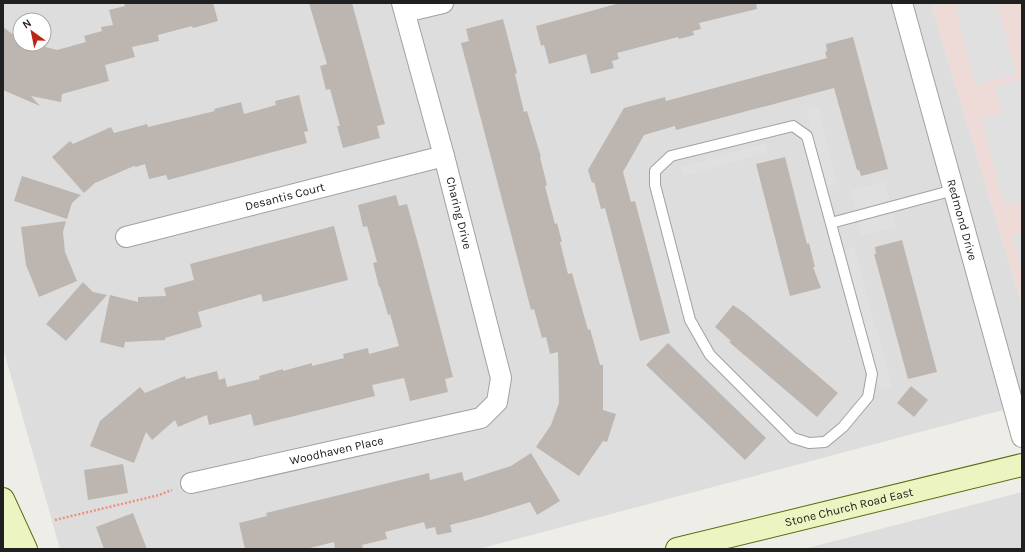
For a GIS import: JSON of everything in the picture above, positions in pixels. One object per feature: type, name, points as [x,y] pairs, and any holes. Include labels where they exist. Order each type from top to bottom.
[{"type":"main road","name":"Stone Church Road East","points":[[677,549],[1022,465]]},
{"type":"main road","points":[[3,499],[26,549]]},
{"type":"main road","points":[[3,513],[6,549]]},
{"type":"street","points":[[403,8],[443,3]]},
{"type":"street","name":"Redmond Drive","points":[[902,3],[1022,437]]},
{"type":"street","name":"Charing Drive","points":[[403,8],[444,156],[501,378],[497,402],[481,418]]},
{"type":"street","name":"Desantis Court","points":[[126,237],[444,156]]},
{"type":"street","name":"Woodhaven Place","points":[[191,483],[481,418]]},
{"type":"lane","points":[[793,126],[808,136],[831,223],[872,374],[868,397],[843,427],[825,442],[808,443],[793,438],[710,355],[690,320],[655,185],[655,171],[671,156],[793,126]]},
{"type":"lane","points":[[831,223],[954,190]]},
{"type":"path","points":[[55,520],[159,495],[191,483]]},
{"type":"shaded area","points":[[3,3],[946,3],[932,7],[1022,305],[1022,405],[479,549],[60,549],[3,348]]},
{"type":"shaded area","points":[[946,3],[1022,3],[1022,305],[932,7]]},
{"type":"shaded area","points":[[971,3],[997,3],[1016,74],[976,85],[955,7]]},
{"type":"shaded area","points":[[1022,79],[1022,200],[1004,205],[981,118],[1001,113],[994,86]]},
{"type":"shaded area","points":[[818,106],[837,184],[824,187],[806,109]]},
{"type":"shaded area","points":[[765,143],[768,152],[683,176],[680,167]]},
{"type":"shaded area","points":[[885,181],[896,227],[862,236],[850,190]]},
{"type":"shaded area","points":[[1022,233],[1022,272],[1012,236]]},
{"type":"shaded area","points":[[854,247],[892,386],[879,389],[842,251]]},
{"type":"shaded area","points":[[1022,492],[1022,549],[804,549]]},
{"type":"building","points":[[124,3],[213,3],[218,21],[158,35],[159,41],[132,47],[135,57],[105,65],[109,81],[62,94],[61,102],[31,96],[40,106],[3,90],[3,27],[12,34],[12,52],[52,52],[52,49],[57,50],[86,42],[84,36],[102,31],[101,27],[113,25],[109,10],[125,6]]},
{"type":"building","points":[[309,3],[352,3],[385,124],[377,126],[380,138],[343,148],[337,126],[340,126],[330,89],[326,90],[320,66],[327,64]]},
{"type":"building","points":[[620,3],[756,3],[757,9],[699,23],[701,29],[693,31],[694,35],[679,39],[678,37],[617,53],[619,59],[612,61],[614,68],[591,74],[586,54],[549,64],[544,45],[541,46],[536,26]]},
{"type":"building","points":[[503,19],[517,73],[515,74],[524,112],[527,111],[541,157],[547,185],[545,186],[555,224],[557,223],[562,242],[560,242],[568,274],[572,273],[588,330],[590,329],[600,365],[603,365],[603,410],[616,414],[607,442],[603,441],[579,476],[536,447],[551,425],[559,403],[558,352],[550,354],[546,337],[542,338],[534,309],[531,310],[461,43],[469,41],[466,29]]},
{"type":"building","points":[[853,37],[888,169],[861,176],[859,170],[857,170],[834,88],[676,130],[675,126],[644,135],[623,172],[631,202],[635,201],[670,333],[640,341],[605,208],[601,209],[594,182],[592,183],[588,170],[624,108],[665,97],[666,101],[827,58],[825,52],[827,51],[826,44]]},
{"type":"building","points":[[299,95],[308,131],[304,132],[307,143],[168,180],[166,175],[149,179],[145,164],[136,167],[134,166],[95,183],[84,193],[52,157],[70,141],[73,144],[111,127],[114,133],[147,124],[148,127],[215,111],[214,109],[241,102],[244,114],[276,105],[275,101]]},
{"type":"building","points":[[785,157],[807,244],[809,243],[815,267],[813,267],[821,288],[790,296],[756,164]]},
{"type":"building","points":[[22,176],[81,195],[72,203],[67,219],[14,201]]},
{"type":"building","points":[[396,195],[399,206],[407,204],[420,251],[453,377],[445,379],[448,392],[410,401],[404,378],[372,385],[375,396],[254,426],[251,414],[209,425],[207,415],[178,427],[175,420],[152,440],[146,432],[134,463],[90,446],[100,421],[140,387],[145,393],[185,376],[186,379],[217,371],[219,380],[225,378],[227,387],[260,379],[259,376],[283,369],[283,371],[312,363],[312,366],[344,358],[343,354],[368,348],[369,354],[399,346],[390,314],[388,315],[379,287],[373,263],[377,262],[367,226],[363,227],[358,205]]},
{"type":"building","points":[[66,221],[63,232],[65,252],[77,281],[39,297],[26,265],[21,227]]},
{"type":"building","points":[[334,226],[348,280],[263,302],[261,294],[198,312],[202,327],[165,338],[165,340],[125,342],[124,348],[100,342],[110,295],[138,302],[138,297],[166,296],[164,288],[194,280],[190,264]]},
{"type":"building","points":[[902,240],[937,372],[908,379],[874,254],[876,254],[875,247]]},
{"type":"building","points":[[83,282],[93,292],[107,295],[66,341],[46,324]]},
{"type":"building","points":[[733,305],[746,314],[838,393],[817,417],[729,342],[731,341],[715,327]]},
{"type":"building","points":[[668,343],[766,438],[745,460],[646,365]]},
{"type":"building","points":[[911,386],[928,400],[914,417],[897,403]]},
{"type":"building","points":[[531,453],[560,501],[537,515],[530,502],[450,525],[452,532],[437,535],[435,527],[426,529],[424,522],[385,532],[387,539],[362,545],[363,549],[335,549],[334,542],[306,549],[245,549],[239,523],[267,516],[266,513],[429,473],[430,480],[462,472],[464,481],[511,466]]},
{"type":"building","points":[[123,464],[128,493],[88,500],[84,470]]},
{"type":"building","points":[[133,513],[147,549],[104,549],[96,527]]}]
